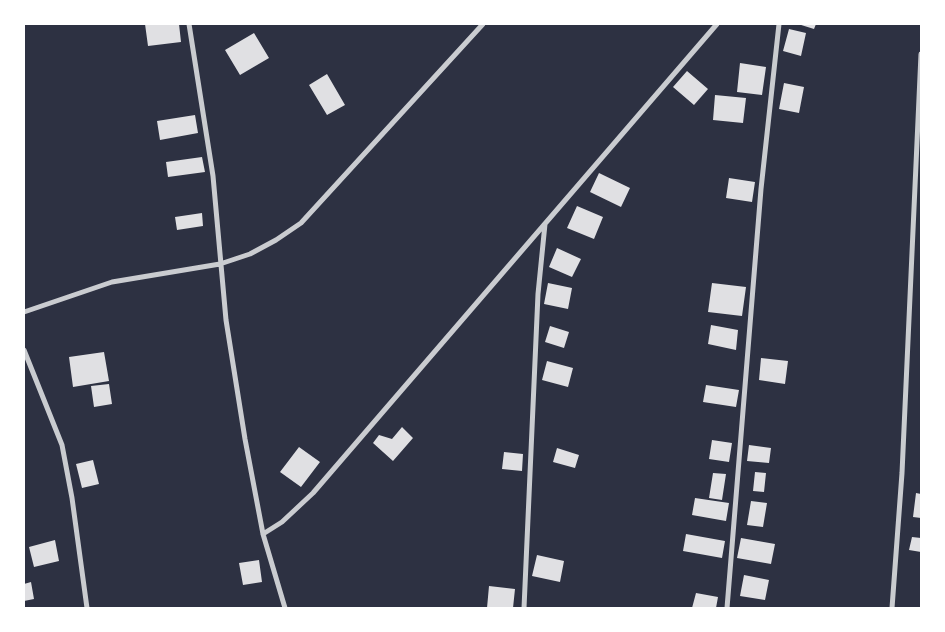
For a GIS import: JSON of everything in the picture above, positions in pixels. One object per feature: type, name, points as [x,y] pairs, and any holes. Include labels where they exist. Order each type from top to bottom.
[{"type":"street","points":[[189,24],[212,176],[226,320],[263,534],[285,608]]},
{"type":"street","points":[[24,312],[112,282],[220,264],[250,254],[276,240],[301,223],[483,24]]},
{"type":"street","points":[[263,534],[282,522],[313,493],[718,24]]},
{"type":"street","points":[[727,608],[761,189],[779,24]]},
{"type":"street","points":[[892,608],[902,473],[921,54]]},
{"type":"street","points":[[524,608],[538,294],[545,224]]},
{"type":"street","points":[[24,350],[62,445],[72,498],[87,608]]},
{"type":"building","points":[[145,24],[179,24],[181,42],[148,46]]},
{"type":"building","points":[[798,24],[816,24],[814,29]]},
{"type":"building","points":[[789,29],[806,33],[801,56],[783,51]]},
{"type":"building","points":[[254,33],[269,58],[240,75],[225,50]]},
{"type":"building","points":[[740,63],[766,67],[762,95],[737,92]]},
{"type":"building","points":[[687,71],[708,89],[694,105],[673,87]]},
{"type":"building","points":[[327,74],[345,105],[327,115],[309,85]]},
{"type":"building","points":[[784,83],[804,87],[799,113],[779,109]]},
{"type":"building","points":[[715,95],[746,98],[743,123],[713,120]]},
{"type":"building","points":[[195,115],[198,133],[160,140],[157,121]]},
{"type":"building","points":[[202,157],[205,172],[168,177],[166,162]]},
{"type":"building","points":[[599,173],[630,188],[621,207],[590,192]]},
{"type":"building","points":[[729,178],[755,182],[752,202],[726,198]]},
{"type":"building","points":[[577,206],[603,217],[594,239],[567,228]]},
{"type":"building","points":[[202,213],[203,226],[177,230],[175,217]]},
{"type":"building","points":[[557,248],[581,259],[572,277],[549,267]]},
{"type":"building","points":[[548,283],[572,288],[568,309],[544,304]]},
{"type":"building","points":[[712,283],[746,287],[742,316],[708,312]]},
{"type":"building","points":[[711,325],[738,330],[736,350],[708,344]]},
{"type":"building","points":[[550,326],[569,332],[564,348],[545,342]]},
{"type":"building","points":[[104,352],[109,381],[73,387],[69,357]]},
{"type":"building","points":[[761,358],[788,361],[785,384],[759,380]]},
{"type":"building","points":[[547,361],[573,368],[568,387],[542,380]]},
{"type":"building","points":[[109,384],[112,404],[94,407],[91,386]]},
{"type":"building","points":[[706,385],[739,390],[736,407],[703,402]]},
{"type":"building","points":[[402,427],[413,438],[393,461],[373,443],[379,435],[392,439]]},
{"type":"building","points":[[712,440],[732,443],[729,462],[709,459]]},
{"type":"building","points":[[749,445],[771,448],[769,463],[747,461]]},
{"type":"building","points":[[299,447],[320,462],[301,487],[280,472]]},
{"type":"building","points":[[557,448],[579,455],[575,468],[553,462]]},
{"type":"building","points":[[504,452],[523,454],[522,471],[502,469]]},
{"type":"building","points":[[93,460],[99,484],[82,488],[76,464]]},
{"type":"building","points":[[755,472],[766,473],[764,492],[753,491]]},
{"type":"building","points":[[713,473],[726,474],[722,500],[709,498]]},
{"type":"building","points":[[916,493],[921,494],[921,518],[913,517]]},
{"type":"building","points":[[695,498],[729,503],[726,521],[692,515]]},
{"type":"building","points":[[751,501],[767,503],[763,527],[747,525]]},
{"type":"building","points":[[686,534],[725,541],[722,558],[683,551]]},
{"type":"building","points":[[912,537],[921,538],[921,552],[909,550]]},
{"type":"building","points":[[741,538],[775,544],[771,564],[737,558]]},
{"type":"building","points":[[55,540],[59,561],[34,567],[29,547]]},
{"type":"building","points":[[537,555],[564,561],[560,582],[532,576]]},
{"type":"building","points":[[259,560],[262,582],[243,585],[239,563]]},
{"type":"building","points":[[744,575],[769,580],[765,600],[740,596]]},
{"type":"building","points":[[31,582],[34,599],[24,601],[24,584]]},
{"type":"building","points":[[489,586],[515,589],[513,608],[487,608]]},
{"type":"building","points":[[696,593],[718,597],[716,608],[692,608]]}]
